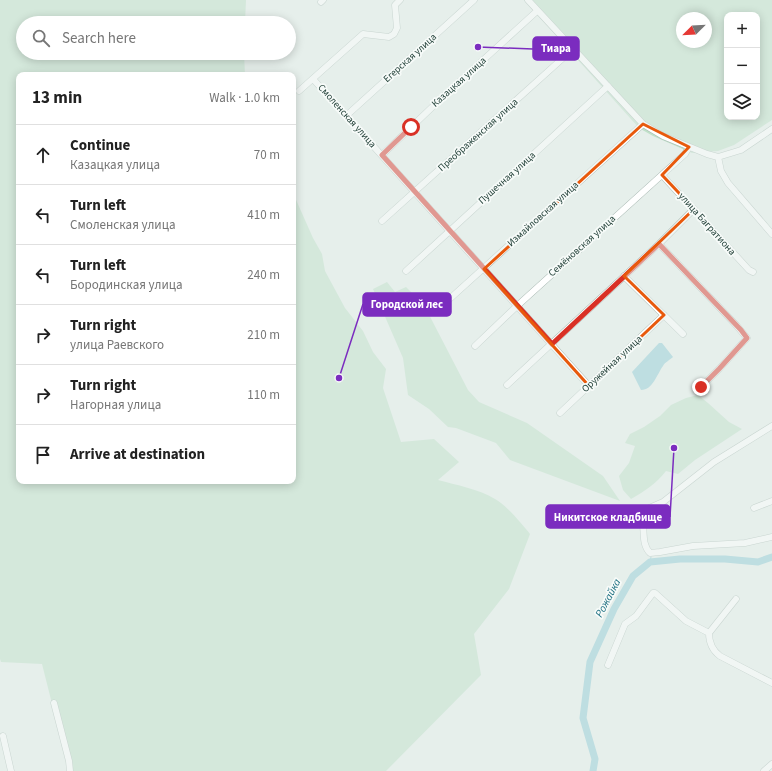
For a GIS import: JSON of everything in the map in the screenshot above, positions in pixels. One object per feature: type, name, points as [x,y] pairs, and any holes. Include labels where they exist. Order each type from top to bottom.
[{"type":"street","points":[[300,92],[363,34],[389,37],[394,34],[397,28],[395,5],[400,0]]},
{"type":"street","name":"Егерская улица","points":[[346,116],[474,0]]},
{"type":"street","points":[[528,0],[642,124],[663,136],[718,157],[741,150],[772,129]]},
{"type":"street","name":"Казацкая улица","points":[[382,155],[537,11]]},
{"type":"street","name":"Преображенская улица","points":[[382,221],[573,48]]},
{"type":"street","name":"Смоленская улица","points":[[313,79],[589,386]]},
{"type":"street","name":"Пушечная улица","points":[[406,271],[608,86]]},
{"type":"street","name":"Измайловская улица","points":[[444,304],[642,124]]},
{"type":"street","name":"Семёновская улица","points":[[475,346],[685,154],[689,147]]},
{"type":"street","points":[[718,157],[721,171],[728,183],[772,234]]},
{"type":"street","name":"улица Багратиона","points":[[662,175],[749,270],[753,272]]},
{"type":"street","points":[[507,385],[659,244],[694,209]]},
{"type":"street","points":[[659,244],[747,338],[701,387]]},
{"type":"street","points":[[624,276],[683,334]]},
{"type":"street","name":"Оружейная улица","points":[[560,412],[664,315]]},
{"type":"street","points":[[772,426],[714,462],[663,502],[647,509],[641,515],[644,521],[644,544],[650,553],[693,546],[745,543],[772,537]]},
{"type":"street","points":[[754,508],[772,501]]},
{"type":"street","points":[[608,665],[625,624],[636,616],[653,593],[655,593],[686,621],[709,633]]},
{"type":"street","points":[[736,599],[709,633],[709,641],[714,652],[772,683]]},
{"type":"street","points":[[54,703],[69,761],[70,771]]},
{"type":"street","points":[[3,736],[12,771]]},
{"type":"street","points":[[764,771],[772,764]]},
{"type":"highlighted area","points":[[643,124],[689,147],[662,175],[694,209],[624,276],[664,315],[589,386],[484,269]]},
{"type":"green space","points":[[0,0],[246,0],[245,16],[16,16],[16,60],[244,60],[245,72],[16,72],[16,484],[296,484],[296,200],[313,238],[322,254],[325,271],[345,308],[363,331],[373,352],[386,369],[383,388],[401,442],[434,439],[459,462],[438,480],[475,490],[495,499],[509,510],[530,534],[509,589],[474,634],[481,675],[386,771],[69,771],[42,664],[1,662]]},
{"type":"green space","points":[[524,0],[772,0],[772,120],[734,145],[718,151],[692,153],[653,136],[639,128]]},
{"type":"green space","points":[[387,282],[395,292],[406,287],[424,305],[468,390],[479,402],[527,423],[603,476],[620,501],[510,460],[496,443],[456,428],[448,427],[429,409],[408,395],[403,358],[373,289]]},
{"type":"green space","points":[[698,395],[729,422],[742,429],[695,460],[678,474],[666,471],[659,479],[631,499],[623,490],[619,476],[629,463],[635,446],[625,443],[630,434],[644,427],[660,416],[671,405],[686,398]]},
{"type":"water","points":[[659,343],[662,343],[673,357],[666,362],[652,385],[641,390],[632,372]]},
{"type":"waterway","name":"Рожайка","points":[[650,562],[651,557]]},
{"type":"waterway","name":"Рожайка","points":[[593,771],[595,759],[583,718],[590,662],[614,609],[633,576],[650,562],[680,559],[725,559],[758,562],[772,557]]},
{"type":"place","name":"Тиара","points":[[478,47]]},
{"type":"place","name":"Городской лес","points":[[339,378]]},
{"type":"place","name":"Никитское кладбище","points":[[674,448]]},
{"type":"route","points":[[411,127],[382,155],[552,344],[659,244],[747,338],[701,387]]}]
